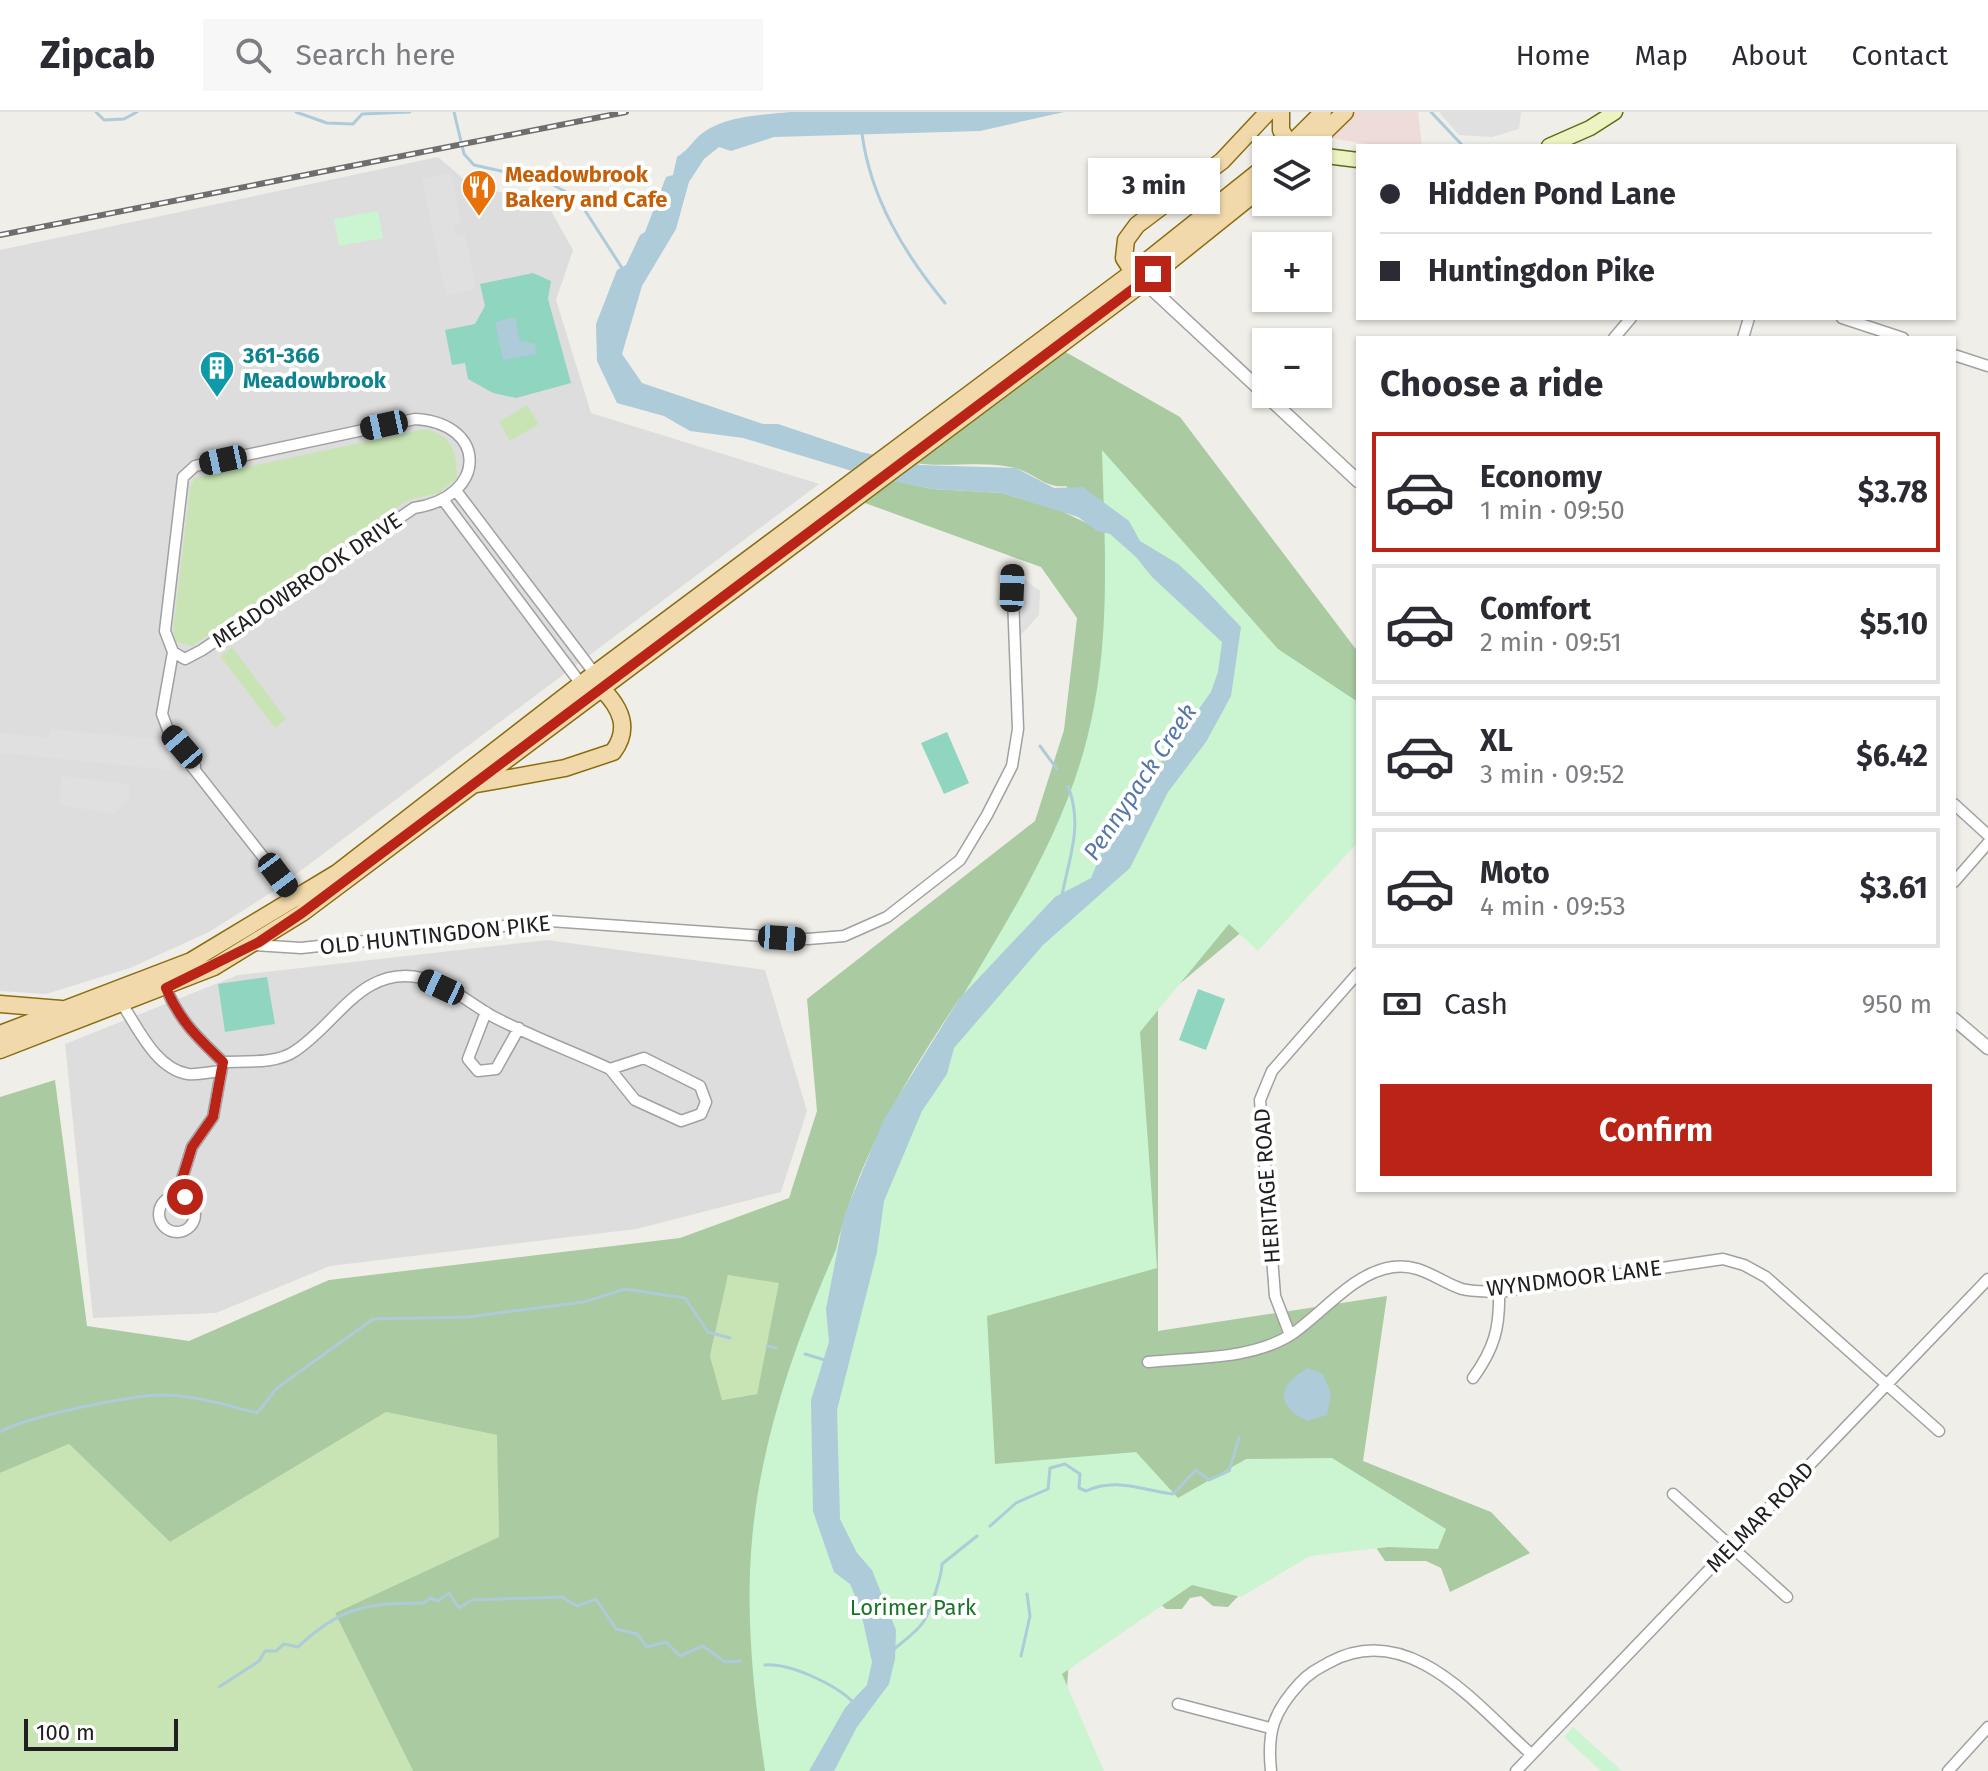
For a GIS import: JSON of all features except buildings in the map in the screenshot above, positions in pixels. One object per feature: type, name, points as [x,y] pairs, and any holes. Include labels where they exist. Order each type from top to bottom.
[{"type":"main road","points":[[1138,277],[1124,258],[1131,232],[1213,169],[1268,112]]},
{"type":"main road","points":[[1281,112],[1283,136]]},
{"type":"main road","points":[[1305,136],[1323,112]]},
{"type":"main road","points":[[1313,136],[1345,112]]},
{"type":"main road","points":[[1554,144],[1590,128],[1615,112]]},
{"type":"main road","points":[[1332,157],[1356,160]]},
{"type":"main road","points":[[1138,277],[1252,178]]},
{"type":"main road","points":[[0,1034],[191,961],[297,900],[337,873],[581,684],[599,681],[867,489],[944,431],[1064,331],[1252,194]]},
{"type":"main road","points":[[0,1050],[166,988],[254,945],[302,913],[475,784],[599,681],[846,486],[1064,331]]},
{"type":"main road","points":[[475,784],[565,768],[613,752],[622,734],[622,717],[599,681]]},
{"type":"main road","points":[[0,1004],[66,1010]]},
{"type":"street","points":[[1138,277],[1356,479]]},
{"type":"street","points":[[1616,336],[1629,320]]},
{"type":"street","points":[[1848,320],[1897,336]]},
{"type":"street","points":[[1956,356],[1988,366]]},
{"type":"street","points":[[297,900],[195,766],[195,760],[168,730],[162,714],[173,652],[165,631],[179,491],[183,477],[195,466],[415,419],[436,420],[455,431],[464,442],[469,458],[468,473],[457,492],[599,681]]},
{"type":"street","name":"MEADOWBROOK DRIVE","points":[[173,652],[185,659],[202,650],[414,508],[444,501],[457,492]]},
{"type":"street","points":[[444,501],[581,684]]},
{"type":"street","name":"OLD HUNTINGDON PIKE","points":[[254,945],[301,948],[550,921],[808,939],[844,936],[887,917],[960,860],[1012,766],[1018,729],[1012,571]]},
{"type":"street","points":[[1956,806],[1988,835]]},
{"type":"street","points":[[1956,880],[1988,843]]},
{"type":"street","name":"HERITAGE ROAD","points":[[1290,1335],[1275,1296],[1260,1100],[1272,1071],[1356,975]]},
{"type":"street","points":[[122,1004],[153,1051],[171,1067],[189,1074],[293,1053],[368,986],[397,978],[422,978],[519,1028],[610,1069],[635,1100],[677,1120],[693,1119],[704,1109],[705,1094],[700,1086],[651,1060],[639,1059],[610,1069]]},
{"type":"street","points":[[166,988],[176,1012],[222,1066]]},
{"type":"street","points":[[486,1012],[468,1059],[478,1071],[496,1069],[519,1028]]},
{"type":"street","points":[[1956,1021],[1988,1048]]},
{"type":"street","points":[[177,1195],[192,1147],[213,1117],[222,1066]]},
{"type":"street","name":"WYNDMOOR LANE","points":[[1148,1362],[1250,1351],[1290,1335],[1361,1280],[1390,1267],[1408,1266],[1428,1272],[1463,1289],[1499,1292],[1723,1259],[1744,1265],[1766,1277],[1939,1431]]},
{"type":"street","name":"MELMAR ROAD","points":[[1516,1771],[1608,1671],[1650,1635],[1730,1547],[1988,1279]]},
{"type":"street","points":[[1473,1378],[1491,1354],[1500,1326],[1499,1292]]},
{"type":"street","points":[[1673,1494],[1787,1597]]},
{"type":"street","points":[[1271,1771],[1270,1728],[1286,1698],[1308,1674],[1346,1654],[1386,1651],[1428,1664],[1531,1754]]},
{"type":"street","points":[[1178,1704],[1270,1728]]},
{"type":"street","points":[[1948,1771],[1988,1727]]},
{"type":"shaded area","points":[[1354,112],[1418,112],[1422,144],[1369,144],[1331,136]]},
{"type":"shaded area","points":[[1439,112],[1521,112],[1519,129],[1492,137],[1459,135]]},
{"type":"shaded area","points":[[438,157],[473,187],[545,200],[573,250],[556,300],[591,413],[819,484],[272,892],[209,932],[130,968],[46,994],[0,991],[0,250]]},
{"type":"shaded area","points":[[451,173],[461,223],[453,225],[455,236],[465,234],[476,289],[446,295],[422,179]]},
{"type":"shaded area","points":[[1016,573],[1040,591],[1039,615],[1020,636]]},
{"type":"shaded area","points":[[51,729],[166,740],[172,761],[169,770],[0,753],[0,733],[50,738]]},
{"type":"shaded area","points":[[61,776],[129,784],[129,798],[114,814],[60,805]]},
{"type":"shaded area","points":[[547,940],[765,970],[807,1111],[781,1192],[636,1229],[330,1266],[216,1313],[93,1318],[65,1044],[238,975]]},
{"type":"green space","points":[[378,211],[383,238],[339,246],[334,219]]},
{"type":"green space","points":[[533,273],[551,281],[548,299],[571,383],[516,398],[493,393],[468,379],[465,363],[452,365],[445,330],[475,324],[485,306],[480,284]]},
{"type":"green space","points":[[1055,346],[1180,417],[1356,649],[1356,807],[1330,858],[1158,1002],[1158,1331],[1387,1296],[1363,1461],[1491,1512],[1530,1553],[1450,1592],[1441,1568],[1426,1561],[1385,1561],[1373,1543],[1294,1561],[1260,1579],[1228,1607],[1213,1606],[1201,1596],[1190,1598],[1182,1609],[1166,1609],[1153,1598],[1069,1660],[1066,1702],[834,1771],[879,1591],[1237,673],[1066,486],[1052,485],[1022,470],[1002,465],[932,465],[903,461]]},
{"type":"green space","points":[[527,405],[539,424],[510,441],[499,422]]},
{"type":"green space","points":[[425,429],[441,435],[451,446],[457,478],[439,493],[408,500],[192,646],[176,642],[173,632],[190,488],[195,478]]},
{"type":"green space","name":"Lorimer Park","points":[[1102,450],[1278,649],[1356,701],[1356,844],[1258,951],[1229,924],[1140,1032],[1157,1268],[987,1316],[995,1464],[1136,1452],[1178,1498],[1246,1459],[1332,1458],[1446,1529],[1438,1549],[1389,1547],[1310,1556],[1241,1597],[1192,1585],[1062,1674],[1104,1771],[765,1771],[754,1685],[750,1569],[759,1488],[769,1437],[801,1336],[841,1238],[927,1058],[1022,895],[1072,788],[1093,713],[1099,675],[1105,564]]},
{"type":"green space","points":[[881,478],[933,489],[1002,493],[1061,511],[1110,534],[1203,622],[977,984],[959,999],[920,1059],[869,1153],[844,1219],[835,1254],[809,1771],[413,1771],[335,1613],[499,1537],[497,1435],[386,1412],[170,1542],[69,1444],[0,1473],[0,1097],[55,1080],[87,1326],[189,1341],[329,1280],[680,1238],[789,1198],[817,1111],[807,999],[1035,821],[1064,730],[1077,618],[1041,567],[854,499]],"holes":[[[728,1275],[779,1283],[757,1394],[722,1400],[710,1356]]]},
{"type":"green space","points":[[232,647],[286,719],[275,728],[220,656]]},
{"type":"green space","points":[[947,732],[969,783],[944,794],[921,743]]},
{"type":"green space","points":[[267,977],[275,1024],[225,1032],[218,984]]},
{"type":"green space","points":[[1198,989],[1225,999],[1206,1050],[1179,1040]]},
{"type":"green space","points":[[728,1275],[780,1282],[757,1394],[721,1400],[710,1356]]},
{"type":"green space","points":[[386,1412],[498,1435],[499,1537],[335,1613],[413,1771],[0,1771],[0,1473],[69,1444],[170,1542]]},
{"type":"green space","points":[[1573,1727],[1622,1771],[1601,1771],[1564,1737]]},
{"type":"water","points":[[790,112],[1064,112],[980,131],[774,137],[731,151],[719,147],[704,159],[689,182],[676,229],[642,286],[622,354],[642,383],[763,424],[778,424],[861,452],[921,465],[1016,468],[1054,488],[1083,487],[1129,521],[1140,541],[1178,564],[1241,627],[1231,696],[1206,742],[1168,792],[1130,868],[1043,945],[954,1048],[947,1074],[922,1111],[884,1201],[877,1252],[837,1410],[840,1519],[857,1553],[872,1570],[896,1630],[895,1659],[889,1684],[857,1727],[834,1771],[809,1771],[845,1708],[867,1685],[872,1662],[860,1608],[850,1584],[834,1572],[813,1511],[811,1400],[829,1342],[826,1309],[844,1216],[883,1121],[959,999],[1055,897],[1091,878],[1111,831],[1211,692],[1218,672],[1222,642],[1110,534],[1097,531],[1078,517],[1002,493],[933,489],[872,477],[743,438],[690,431],[664,416],[617,403],[597,361],[596,324],[617,270],[626,265],[640,235],[645,232],[666,177],[673,175],[677,157],[701,134],[723,123]]},
{"type":"water","points":[[515,317],[520,341],[535,344],[537,354],[503,360],[495,322]]},
{"type":"water","points":[[1308,1368],[1323,1374],[1331,1393],[1327,1415],[1307,1421],[1289,1408],[1284,1395],[1290,1381]]},
{"type":"waterway","points":[[96,112],[104,120],[124,119],[137,112]]},
{"type":"waterway","points":[[296,112],[327,123],[353,124],[362,114],[410,112]]},
{"type":"waterway","points":[[454,112],[464,154],[474,165],[546,181],[577,198],[622,268]]},
{"type":"waterway","points":[[1431,112],[1461,144]]},
{"type":"waterway","points":[[862,134],[866,158],[881,203],[903,245],[945,303]]},
{"type":"waterway","points":[[1040,746],[1057,769]]},
{"type":"waterway","name":"Pennypack Creek","points":[[1062,895],[1075,827],[1068,786]]},
{"type":"waterway","points":[[0,1432],[55,1413],[150,1396],[188,1397],[257,1413],[277,1388],[373,1319],[468,1317],[584,1302],[625,1289],[685,1298],[708,1332],[730,1338]]},
{"type":"waterway","points":[[767,1346],[776,1348]]},
{"type":"waterway","points":[[805,1354],[828,1361]]},
{"type":"waterway","points":[[990,1526],[1016,1503],[1048,1489],[1050,1468],[1065,1464],[1080,1474],[1079,1488],[1086,1491],[1118,1485],[1173,1494],[1196,1470],[1209,1480],[1229,1471],[1239,1438]]},
{"type":"waterway","points":[[893,1650],[923,1623],[936,1592],[942,1564],[977,1536]]},
{"type":"waterway","points":[[219,1687],[259,1661],[265,1651],[276,1651],[284,1644],[298,1647],[327,1623],[355,1610],[386,1604],[424,1603],[430,1598],[438,1601],[449,1593],[459,1608],[472,1600],[562,1597],[577,1606],[596,1599],[616,1629],[637,1634],[647,1647],[666,1642],[680,1656],[703,1646],[725,1662],[741,1661]]},
{"type":"waterway","points":[[1021,1656],[1030,1616],[1027,1594]]},
{"type":"waterway","points":[[765,1665],[812,1676],[854,1703]]},
{"type":"railway","points":[[0,235],[626,112]]},
{"type":"place","name":"Meadowbrook Bakery and Cafe","points":[[479,218]]},
{"type":"place","name":"361-366 Meadowbrook","points":[[217,399]]},
{"type":"route","points":[[185,1197],[177,1195],[184,1167],[192,1147],[213,1117],[223,1062],[192,1034],[176,1012],[166,988],[214,967],[302,913],[1153,274]]}]
